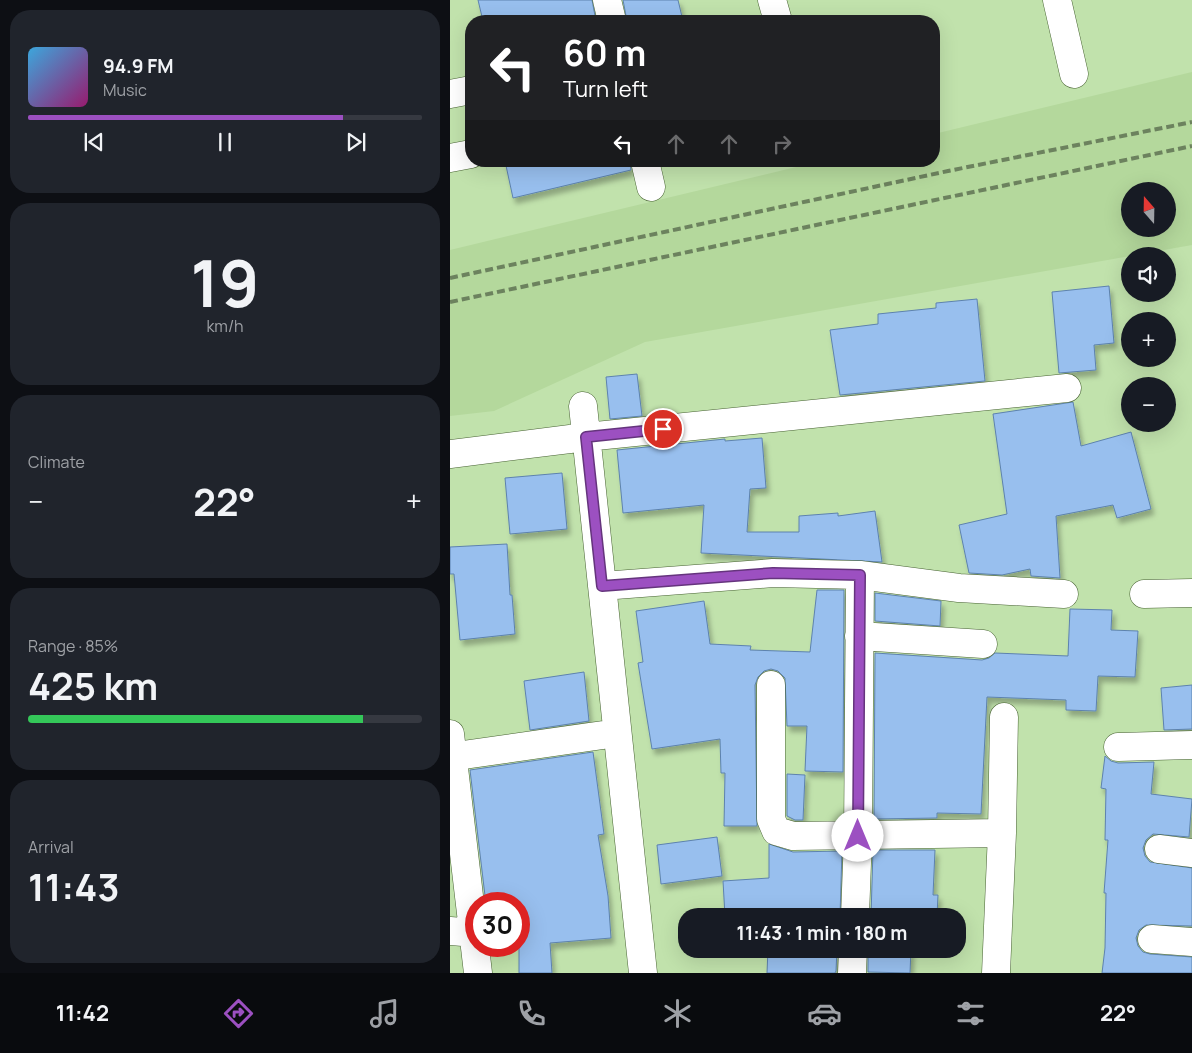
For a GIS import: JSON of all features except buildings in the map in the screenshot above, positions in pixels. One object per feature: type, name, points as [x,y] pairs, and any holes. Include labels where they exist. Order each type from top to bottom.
[{"type":"street","points":[[607,0],[611,15]]},
{"type":"street","points":[[772,0],[776,15]]},
{"type":"street","points":[[1057,0],[1074,74]]},
{"type":"street","points":[[450,94],[465,91]]},
{"type":"street","points":[[450,158],[465,155]]},
{"type":"street","points":[[450,454],[586,437],[1067,388]]},
{"type":"street","points":[[583,406],[643,973]]},
{"type":"street","points":[[602,586],[773,573],[860,575],[959,588],[1064,594]]},
{"type":"street","points":[[855,908],[858,836],[860,575]]},
{"type":"street","points":[[1144,594],[1192,593]]},
{"type":"street","points":[[859,636],[983,644]]},
{"type":"street","points":[[771,685],[770,820],[776,831],[793,836],[1002,833]]},
{"type":"street","points":[[996,973],[1002,833],[1004,718]]},
{"type":"street","points":[[478,973],[463,932],[451,749],[617,733]]},
{"type":"street","points":[[1118,747],[1192,745]]},
{"type":"street","points":[[1159,849],[1192,854]]},
{"type":"street","points":[[1152,939],[1192,942]]},
{"type":"street","points":[[852,973],[853,958]]},
{"type":"shaded area","points":[[1192,72],[1192,245],[1176,248],[1121,247],[1121,258],[645,342],[494,411],[450,416],[450,250],[796,167],[940,167],[940,133]]},
{"type":"railway","points":[[450,278],[948,171],[1192,122]]},
{"type":"railway","points":[[450,302],[1192,146]]},
{"type":"route","points":[[663,429],[586,437],[602,586],[773,573],[860,575],[858,836]]}]
